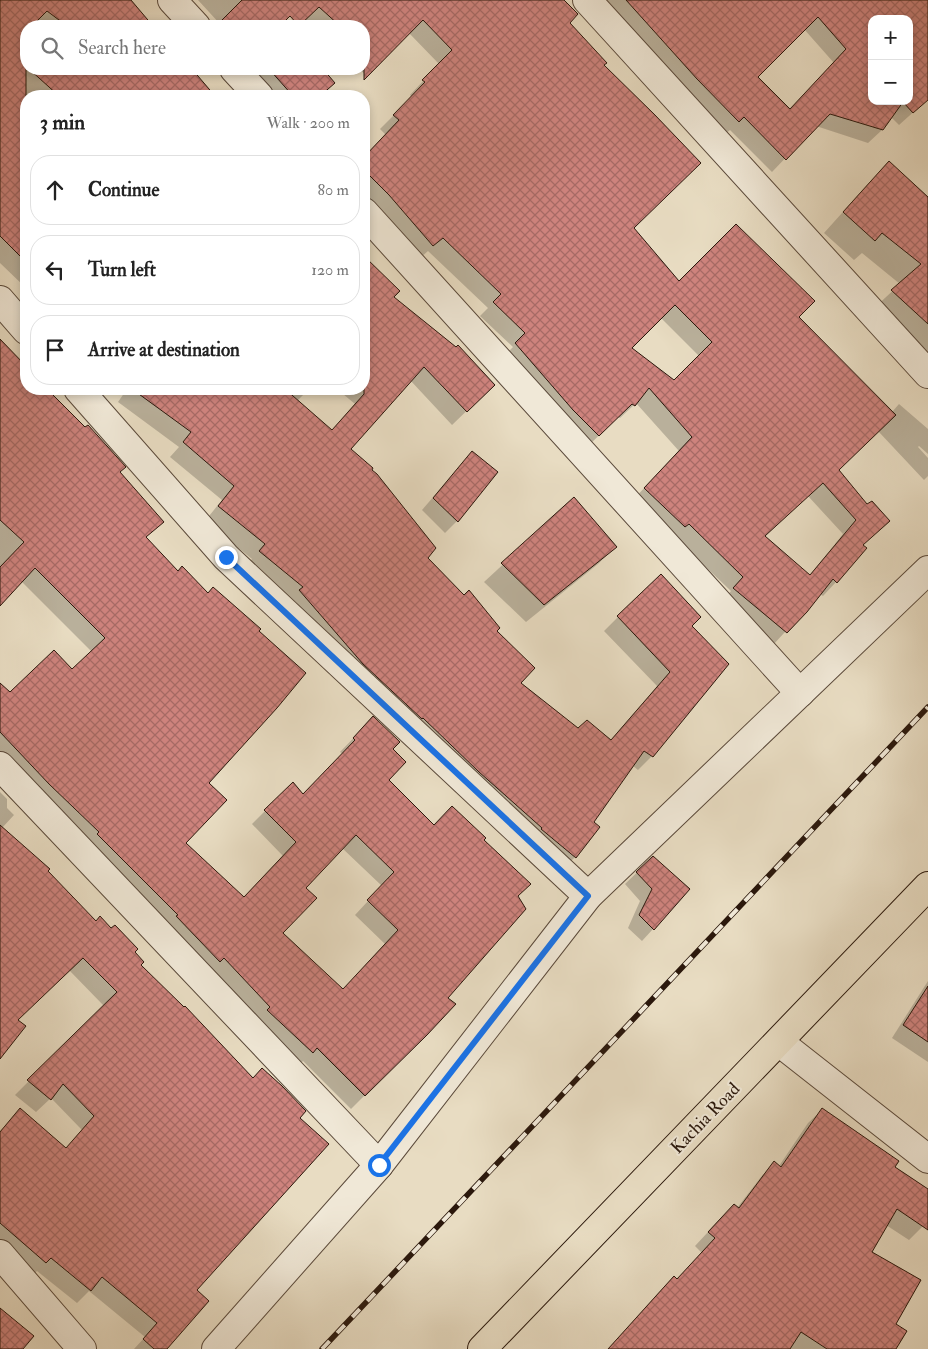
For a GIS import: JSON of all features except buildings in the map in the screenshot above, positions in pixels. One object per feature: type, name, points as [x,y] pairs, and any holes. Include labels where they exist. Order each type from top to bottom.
[{"type":"main road","name":"Kachia Road","points":[[482,1349],[928,886]]},
{"type":"street","points":[[172,0],[190,20]]},
{"type":"street","points":[[587,0],[928,374]]},
{"type":"street","points":[[240,75],[253,90]]},
{"type":"street","points":[[370,219],[800,693]]},
{"type":"street","points":[[0,300],[20,323]]},
{"type":"street","points":[[83,395],[226,557],[588,896]]},
{"type":"street","points":[[216,1349],[379,1165],[588,896],[928,570]]},
{"type":"street","points":[[0,766],[379,1165]]},
{"type":"street","points":[[779,1042],[928,1159]]},
{"type":"street","points":[[0,1254],[82,1349]]},
{"type":"railway","points":[[322,1349],[928,707]]},
{"type":"route","points":[[226,557],[588,896],[379,1165]]}]
